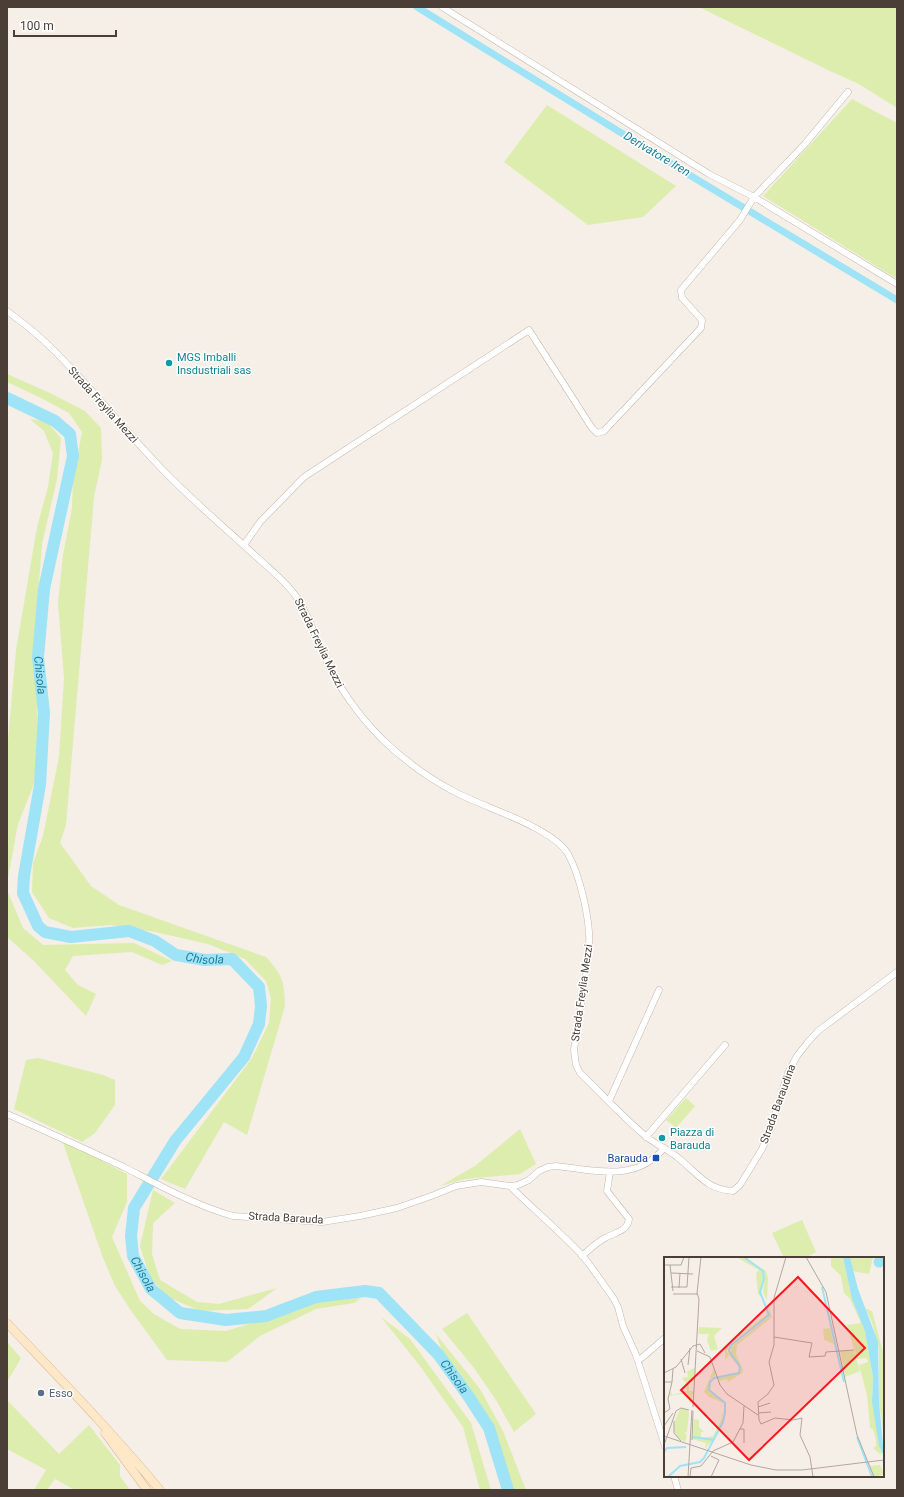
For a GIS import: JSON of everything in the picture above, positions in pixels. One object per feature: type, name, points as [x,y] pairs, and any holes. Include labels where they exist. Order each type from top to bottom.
[{"type":"main road","points":[[7,1323],[93,1416],[119,1441],[160,1490]]},
{"type":"main road","points":[[93,1416],[147,1490]]},
{"type":"street","points":[[442,7],[709,174],[754,197],[897,284]]},
{"type":"street","points":[[244,545],[260,522],[304,477],[529,330],[592,428],[597,433],[604,431],[701,328],[702,320],[682,298],[681,290],[740,220],[754,197],[804,145],[848,92]]},
{"type":"street","name":"Strada Freylia Mezzi","points":[[7,311],[42,339],[174,482],[244,545],[295,594],[306,612],[325,658],[347,698],[362,718],[381,738],[419,771],[456,793],[542,831],[556,841],[567,852],[581,886],[590,944],[574,1050],[576,1065],[580,1073],[646,1137],[664,1148]]},
{"type":"street","name":"Strada Baraudina","points":[[664,1148],[691,1168],[702,1180],[725,1190],[733,1191],[740,1185],[762,1149],[771,1128],[788,1073],[797,1056],[818,1031],[897,972]]},
{"type":"street","points":[[609,1101],[659,990]]},
{"type":"street","points":[[646,1137],[725,1045]]},
{"type":"street","name":"Strada Barauda","points":[[7,1114],[124,1167],[192,1201],[218,1212],[233,1216],[322,1222],[397,1208],[456,1186],[481,1182],[510,1186],[518,1185],[529,1180],[548,1167],[556,1166],[610,1172],[626,1171],[652,1160],[664,1148]]},
{"type":"street","points":[[582,1256],[606,1238],[625,1228],[628,1224],[629,1219],[608,1191],[610,1172]]},
{"type":"street","points":[[510,1186],[534,1210],[553,1226],[582,1256],[614,1299],[623,1326],[638,1361],[664,1443]]},
{"type":"street","points":[[638,1361],[664,1339]]},
{"type":"street","points":[[674,1477],[678,1490]]},
{"type":"green space","points":[[699,7],[897,7],[897,108],[859,84]]},
{"type":"green space","points":[[852,99],[897,123],[897,279],[763,196]]},
{"type":"green space","points":[[547,105],[676,186],[643,217],[588,225],[504,162]]},
{"type":"green space","points":[[7,374],[50,393],[85,411],[101,428],[102,460],[94,497],[66,825],[60,843],[91,886],[119,905],[266,957],[282,979],[285,1006],[247,1135],[224,1122],[185,1189],[161,1179],[252,1058],[269,1023],[271,998],[266,981],[245,959],[208,944],[155,932],[111,925],[73,928],[49,918],[32,892],[33,863],[43,836],[59,757],[64,678],[58,603],[63,555],[72,508],[73,481],[82,432],[69,413],[7,382]]},
{"type":"green space","points":[[30,419],[46,421],[61,438],[57,479],[42,544],[36,621],[38,751],[34,784],[18,824],[7,883],[7,752],[16,650],[37,527],[48,487],[53,453],[44,431]]},
{"type":"green space","points":[[7,890],[23,928],[43,945],[134,943],[172,961],[162,965],[132,952],[73,956],[65,970],[78,985],[96,994],[86,1016],[34,961],[7,937]]},
{"type":"green space","points":[[38,1058],[103,1075],[115,1080],[115,1105],[95,1133],[82,1142],[14,1109],[26,1060]]},
{"type":"green space","points":[[686,1098],[695,1106],[676,1128],[666,1120]]},
{"type":"green space","points":[[520,1129],[536,1164],[520,1174],[465,1179],[440,1186],[475,1166]]},
{"type":"green space","points":[[62,1140],[127,1174],[127,1202],[112,1237],[140,1301],[154,1314],[180,1329],[226,1331],[316,1301],[361,1298],[354,1303],[316,1309],[260,1336],[227,1362],[167,1360],[115,1286],[103,1258]]},
{"type":"green space","points":[[153,1190],[175,1203],[153,1223],[152,1254],[160,1280],[197,1302],[219,1304],[277,1288],[248,1309],[200,1311],[168,1297],[150,1278],[140,1246]]},
{"type":"green space","points":[[802,1220],[816,1252],[807,1257],[784,1257],[772,1233]]},
{"type":"green space","points":[[467,1313],[536,1414],[514,1432],[496,1400],[474,1368],[442,1329]]},
{"type":"green space","points":[[381,1317],[410,1339],[471,1423],[491,1490],[480,1490],[463,1427],[420,1366]]},
{"type":"green space","points":[[436,1334],[480,1389],[503,1431],[526,1490],[513,1490],[496,1433],[473,1393],[442,1351]]},
{"type":"green space","points":[[7,1342],[21,1358],[7,1382]]},
{"type":"green space","points":[[7,1400],[59,1454],[89,1425],[120,1465],[120,1476],[130,1490],[75,1490],[55,1479],[47,1490],[34,1490],[46,1470],[7,1449]]},
{"type":"waterway","name":"Derivatore Iren","points":[[417,7],[701,182],[897,300]]},
{"type":"waterway","name":"Chisola","points":[[7,398],[55,421],[70,434],[73,456],[44,589],[38,657],[44,713],[40,785],[24,876],[23,893],[38,926],[45,932],[71,937],[129,931],[155,941],[176,955],[205,960],[232,959],[259,987],[261,1006],[259,1024],[244,1057],[175,1141],[134,1208],[131,1236],[133,1256],[151,1289],[180,1313],[226,1320],[266,1316],[316,1297],[365,1291],[379,1293],[438,1354],[469,1397],[489,1428],[508,1490]]},
{"type":"place","name":"MGS Imballi Insdustriali sas","points":[[169,363]]},
{"type":"place","name":"Piazza di Barauda","points":[[662,1138]]},
{"type":"place","name":"Barauda","points":[[656,1158]]},
{"type":"place","name":"Esso","points":[[41,1393]]}]
